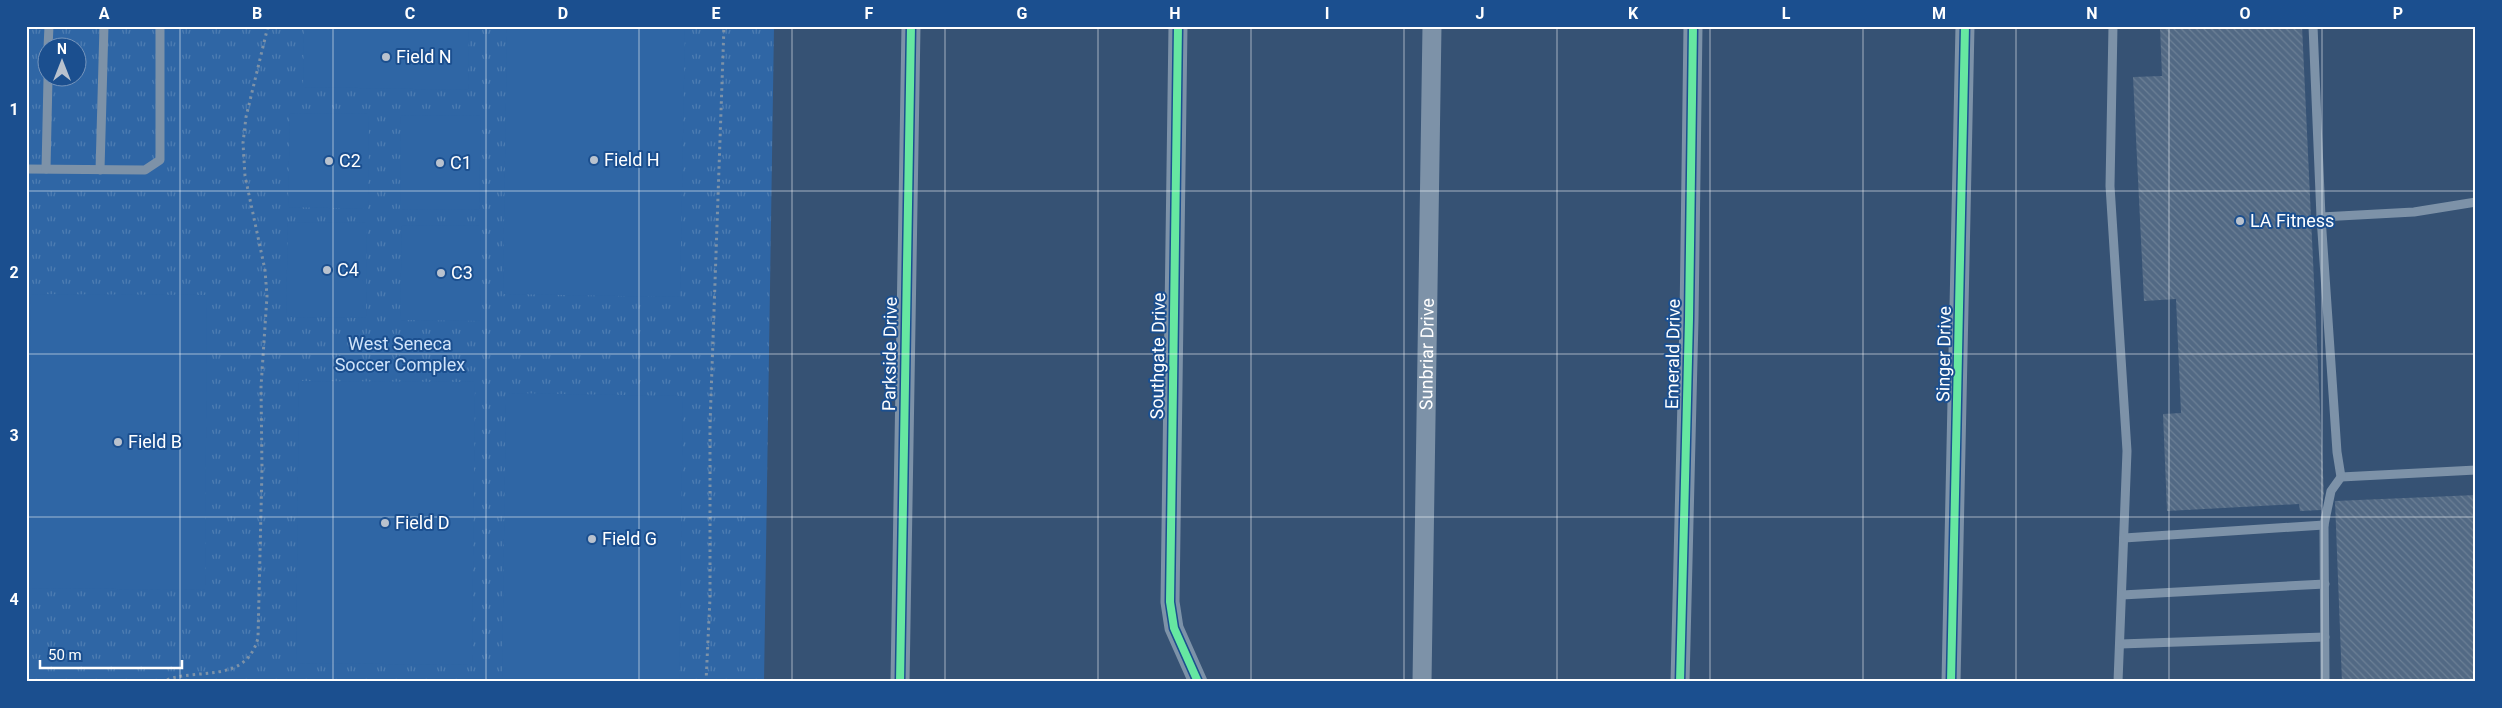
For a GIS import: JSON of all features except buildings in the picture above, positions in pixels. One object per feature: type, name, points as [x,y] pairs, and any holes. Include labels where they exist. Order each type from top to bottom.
[{"type":"street","name":"Parkside Drive","points":[[900,682],[911,26]]},
{"type":"street","name":"Southgate Drive","points":[[1178,26],[1170,602],[1174,628],[1198,682]]},
{"type":"street","name":"Sunbriar Drive","points":[[1422,682],[1432,26]]},
{"type":"street","name":"Emerald Drive","points":[[1680,682],[1689,319],[1693,26]]},
{"type":"street","name":"Singer Drive","points":[[1951,682],[1965,26]]},
{"type":"lane","points":[[100,170],[104,26]]},
{"type":"lane","points":[[26,169],[145,170],[160,160],[160,26]]},
{"type":"lane","points":[[2113,26],[2110,186],[2127,451],[2118,682]]},
{"type":"lane","points":[[2313,26],[2321,217],[2337,452],[2341,477],[2331,491],[2324,525],[2325,682]]},
{"type":"lane","points":[[46,170],[48,88]]},
{"type":"lane","points":[[2321,217],[2414,212],[2476,202]]},
{"type":"lane","points":[[2341,477],[2476,470]]},
{"type":"lane","points":[[2124,538],[2324,525]]},
{"type":"lane","points":[[2122,595],[2325,584]]},
{"type":"lane","points":[[2120,644],[2325,637]]},
{"type":"path","points":[[161,682],[174,676],[232,670],[246,662],[255,649],[258,638],[262,387],[267,296],[265,270],[245,176],[243,143],[246,117],[268,26]]},
{"type":"path","points":[[706,682],[710,579],[710,425],[724,26]]},
{"type":"green space","name":"West Seneca Soccer Complex","points":[[26,26],[774,26],[764,682],[26,682]]},
{"type":"green space","name":"Field N","points":[[304,26],[469,26],[468,90],[303,87]]},
{"type":"green space","name":"Field H","points":[[507,26],[685,26],[680,297],[503,294]]},
{"type":"green space","name":"C2","points":[[290,113],[369,114],[368,209],[288,207]]},
{"type":"green space","name":"C1","points":[[401,115],[481,116],[479,210],[400,209]]},
{"type":"green space","name":"C4","points":[[288,222],[367,223],[366,318],[286,317]]},
{"type":"green space","name":"C3","points":[[402,225],[481,226],[480,321],[400,320]]},
{"type":"green space","name":"Field B","points":[[31,294],[207,295],[205,590],[28,588]]},
{"type":"green space","name":"Field D","points":[[299,381],[475,382],[472,665],[296,663]]},
{"type":"green space","name":"Field G","points":[[506,393],[683,396],[679,682],[502,682]]},
{"type":"cycle path","points":[[900,682],[911,26]]},
{"type":"cycle path","points":[[1178,26],[1170,602],[1174,628],[1198,682]]},
{"type":"cycle path","points":[[1680,682],[1689,319],[1693,26]]},
{"type":"cycle path","points":[[1951,682],[1965,26]]},
{"type":"place","name":"Field N","points":[[386,57]]},
{"type":"place","name":"Field H","points":[[594,160]]},
{"type":"place","name":"C2","points":[[329,161]]},
{"type":"place","name":"C1","points":[[440,163]]},
{"type":"place","name":"LA Fitness","points":[[2240,221]]},
{"type":"place","name":"C4","points":[[327,270]]},
{"type":"place","name":"C3","points":[[441,273]]},
{"type":"place","name":"Field B","points":[[118,442]]},
{"type":"place","name":"Field D","points":[[385,523]]},
{"type":"place","name":"Field G","points":[[592,539]]}]
